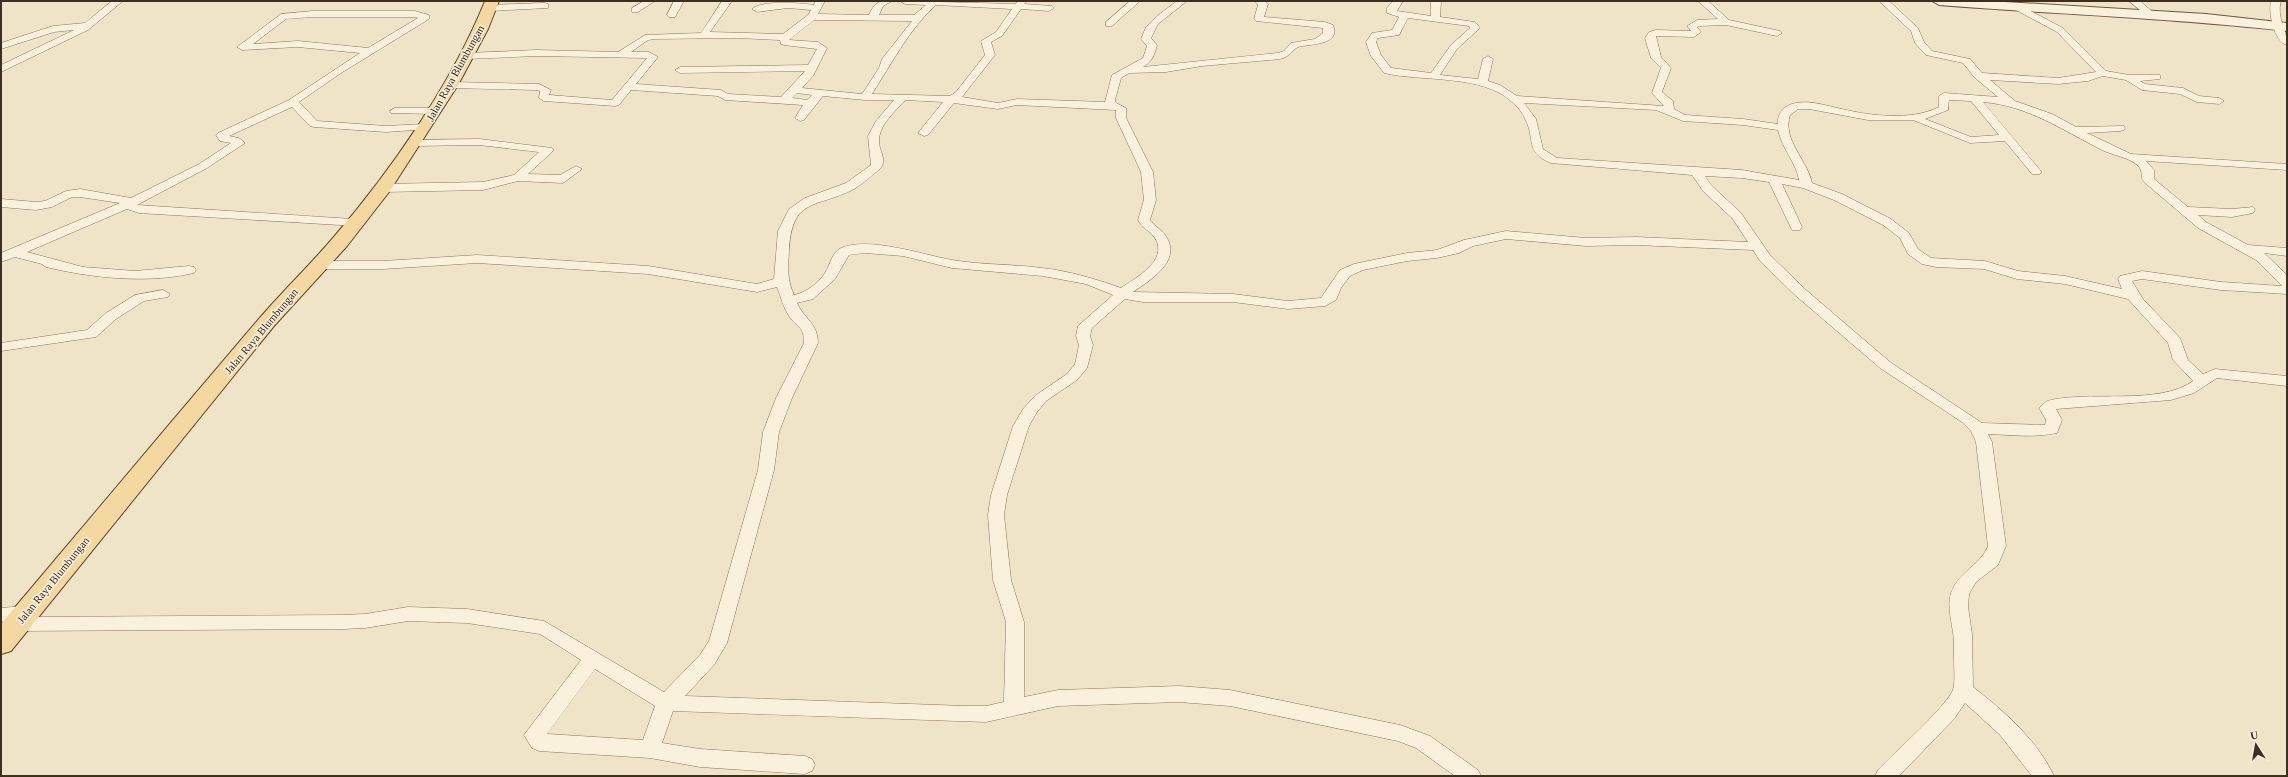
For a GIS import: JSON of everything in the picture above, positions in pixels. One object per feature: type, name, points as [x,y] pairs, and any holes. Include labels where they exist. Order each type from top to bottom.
[{"type":"main road","name":"Jalan Raya Blumbungan","points":[[1,643],[14,617],[267,322],[319,265],[383,188],[450,85],[467,56],[491,4]]},
{"type":"street","points":[[1,69],[53,45],[91,24],[118,1]]},
{"type":"street","points":[[635,10],[650,1]]},
{"type":"street","points":[[672,15],[679,1]]},
{"type":"street","points":[[704,35],[727,1]]},
{"type":"street","points":[[873,17],[879,4],[887,1]]},
{"type":"street","points":[[905,1],[933,3],[1020,4],[1050,8]]},
{"type":"street","points":[[1109,24],[1135,1]]},
{"type":"street","points":[[1112,105],[1110,100],[1116,78],[1132,71],[1148,58],[1152,45],[1146,39],[1153,22],[1166,16],[1182,1]]},
{"type":"street","points":[[1132,71],[1280,56],[1288,53],[1294,46],[1324,40],[1328,36],[1330,27],[1325,25],[1259,19],[1262,1]]},
{"type":"street","points":[[1398,1],[1391,11],[1404,16],[1466,23],[1475,28],[1454,47],[1434,76]]},
{"type":"street","points":[[1434,19],[1436,1]]},
{"type":"street","points":[[1703,1],[1726,22]]},
{"type":"street","points":[[1884,1],[1915,30],[1924,49],[1935,55],[1954,57],[1966,61],[1979,76],[2007,101]]},
{"type":"street","points":[[1939,1],[2019,8],[2206,18],[2282,26]]},
{"type":"street","points":[[2134,1],[2150,14]]},
{"type":"street","points":[[2276,1],[2274,10],[2282,26],[2287,42]]},
{"type":"street","points":[[865,97],[884,68],[887,59],[917,20],[916,18],[933,3]]},
{"type":"street","points":[[295,14],[311,4]]},
{"type":"street","points":[[491,4],[545,6]]},
{"type":"street","points":[[924,133],[943,108],[952,99],[960,94],[987,62],[990,51],[986,41],[1000,34],[1020,4]]},
{"type":"street","points":[[757,9],[788,5],[819,5]]},
{"type":"street","points":[[620,55],[637,42],[650,37],[704,35],[785,37],[812,17],[819,5]]},
{"type":"street","points":[[334,14],[354,6]]},
{"type":"street","points":[[2019,8],[2060,30],[2103,73]]},
{"type":"street","points":[[1,258],[16,253],[131,203],[203,166],[231,150],[239,143],[222,137],[226,133],[293,102],[337,71],[371,51],[426,17],[415,14],[295,14],[282,16],[242,47],[298,44],[371,51]]},
{"type":"street","points":[[1404,16],[1396,33],[1375,35],[1371,42],[1372,48],[1388,71],[1482,83],[1496,87],[1515,99],[1530,118],[1534,127],[1535,145],[1545,158],[1555,161],[1696,172],[1728,172],[1773,178],[1806,185],[1838,197],[1887,222],[1905,236],[1913,251],[1927,261],[1936,263],[1985,265],[2017,275],[2065,280],[2134,296]]},
{"type":"street","points":[[812,17],[916,18]]},
{"type":"street","points":[[1669,110],[1669,103],[1657,93],[1666,68],[1656,58],[1650,38],[1652,34],[1694,34],[1696,32],[1692,26],[1697,23],[1726,22],[1777,33]]},
{"type":"street","points":[[1,46],[53,29],[91,24]]},
{"type":"street","points":[[784,100],[808,76],[822,48],[818,45],[784,42],[785,37]]},
{"type":"street","points":[[450,85],[539,87],[546,90],[542,94],[544,98],[612,103],[617,102],[652,57],[649,55],[536,53],[467,56]]},
{"type":"street","points":[[1482,83],[1488,59]]},
{"type":"street","points":[[680,70],[812,68]]},
{"type":"street","points":[[1979,76],[2050,81],[2083,79],[2103,73],[2129,78],[2142,76],[2156,77]]},
{"type":"street","points":[[2129,78],[2142,87],[2183,91],[2196,99],[2219,101]]},
{"type":"street","points":[[629,87],[708,90],[718,91],[725,97],[810,103]]},
{"type":"street","points":[[794,90],[865,97],[952,99],[998,106],[1017,102],[1112,105],[1121,108],[1121,118],[1144,163],[1150,200],[1144,220],[1160,235],[1164,251],[1159,264],[1144,280],[1123,294],[1085,326],[1083,336],[1086,345],[1082,365],[1072,377],[1041,398],[1031,409],[1021,426],[999,496],[996,515],[1002,565],[1002,580],[1015,622],[1014,707]]},
{"type":"street","points":[[800,118],[810,103],[820,93]]},
{"type":"street","points":[[1806,185],[1802,166],[1787,146],[1783,119],[1786,112],[1791,108],[1802,106],[1853,115],[1908,117],[1936,113],[1944,108],[1944,96],[2007,101],[2048,116],[2108,148],[2131,157],[2145,165],[2148,180],[2185,211],[2211,231],[2244,247],[2270,264],[2287,283]]},
{"type":"street","points":[[650,749],[666,703],[707,660],[718,643],[766,470],[773,426],[784,398],[811,343],[811,333],[805,323],[794,315],[781,281],[784,230],[793,212],[809,201],[850,186],[877,166],[878,155],[873,143],[874,138],[883,120],[903,97]]},
{"type":"street","points":[[1974,98],[2036,172]]},
{"type":"street","points":[[1515,99],[1635,105],[1669,110],[1683,118],[1743,122],[1784,128]]},
{"type":"street","points":[[293,102],[314,124],[349,125],[386,129],[424,127]]},
{"type":"street","points":[[395,111],[424,127],[479,142],[548,150],[518,177]]},
{"type":"street","points":[[1908,117],[1926,122],[1970,140],[2007,138]]},
{"type":"street","points":[[2074,130],[2120,128]]},
{"type":"street","points":[[2131,157],[2287,167]]},
{"type":"street","points":[[383,188],[476,187],[518,177],[563,179],[568,177],[576,169]]},
{"type":"street","points":[[1696,172],[1706,188],[1737,216],[1755,246],[1780,273],[1854,340],[1885,365],[1967,419],[1978,428],[1984,442],[1997,546],[1992,560],[1970,577],[1960,593],[1959,607],[1963,634],[1963,691],[1947,713],[1885,776]]},
{"type":"street","points":[[1773,178],[1796,227]]},
{"type":"street","points":[[4,206],[44,205],[70,194],[80,193],[131,203]]},
{"type":"street","points":[[131,203],[132,208],[139,209],[353,223]]},
{"type":"street","points":[[2185,211],[2232,213],[2249,210]]},
{"type":"street","points":[[788,302],[808,296],[822,284],[830,276],[840,255],[845,251],[865,249],[903,252],[952,264],[1043,272],[1088,281],[1123,294],[1143,298],[1233,298],[1288,305],[1325,302],[1331,297],[1334,288],[1345,273],[1359,267],[1407,257],[1437,254],[1475,242],[1506,235],[1586,242],[1636,240],[1755,246]]},
{"type":"street","points":[[2244,247],[2287,252]]},
{"type":"street","points":[[16,253],[47,261],[51,264],[83,271],[135,275],[189,270]]},
{"type":"street","points":[[319,265],[383,265],[477,259],[648,270],[718,283],[757,288],[781,281]]},
{"type":"street","points":[[2202,381],[2184,364],[2179,356],[2179,349],[2174,339],[2134,296],[2126,284],[2125,279],[2142,275],[2221,286],[2287,290]]},
{"type":"street","points":[[1,347],[91,334],[111,316],[140,298],[163,294]]},
{"type":"street","points":[[1978,428],[2034,431],[2050,429],[2054,420],[2047,408],[2052,404],[2156,398],[2183,393],[2215,373],[2287,381]]},
{"type":"street","points":[[14,617],[343,622],[365,621],[408,614],[467,616],[544,628],[666,703],[986,714],[1058,698],[1102,695],[1179,694],[1230,698],[1400,733],[1423,742],[1471,776]]},
{"type":"street","points":[[593,658],[534,735],[539,742],[650,749],[700,758],[805,765]]},
{"type":"street","points":[[1963,691],[1985,707],[2009,730],[2034,760],[2044,776]]}]
